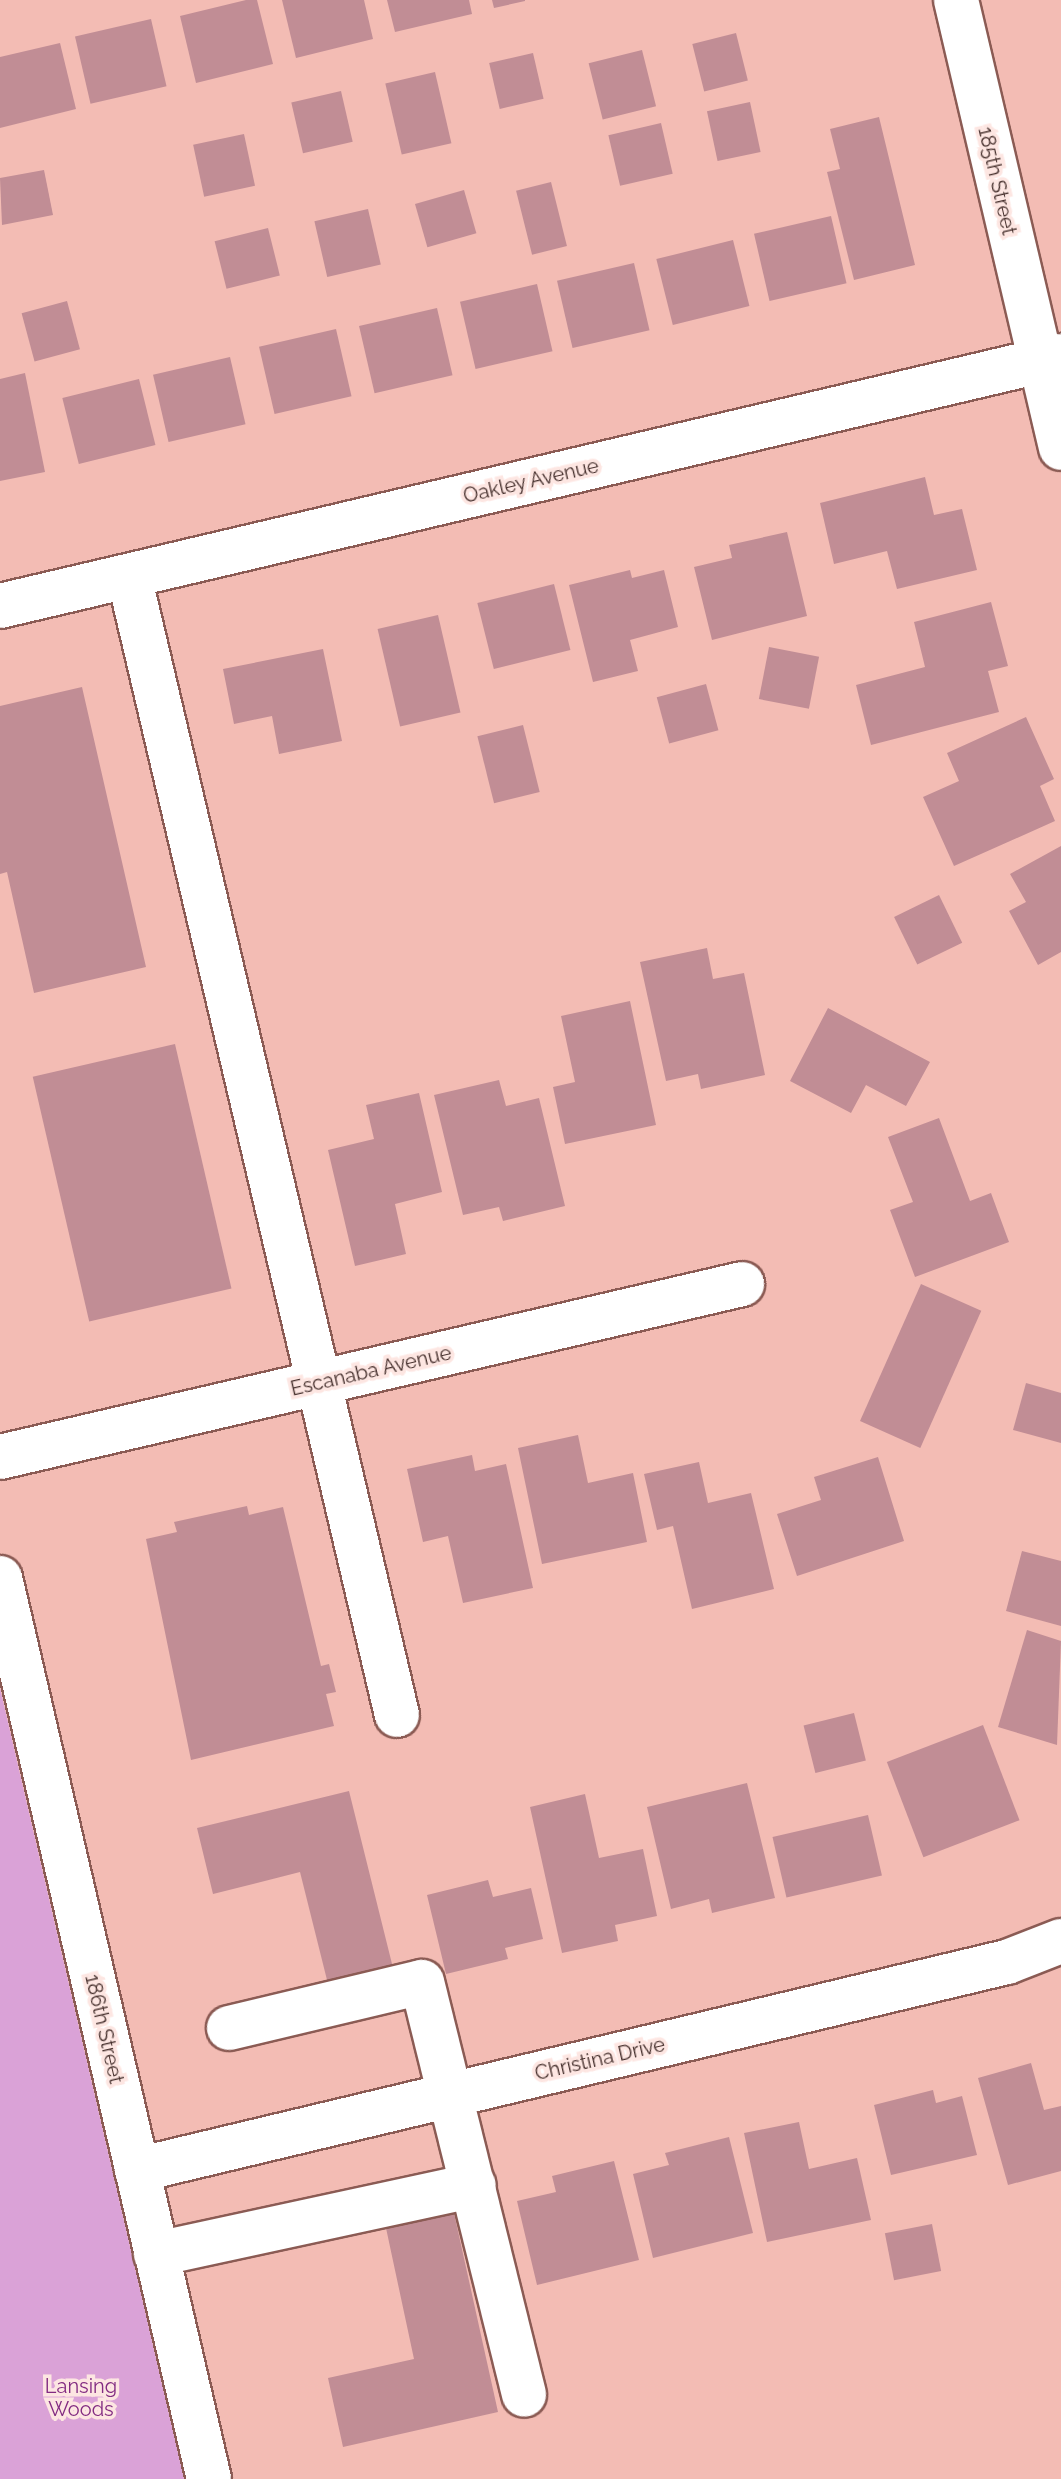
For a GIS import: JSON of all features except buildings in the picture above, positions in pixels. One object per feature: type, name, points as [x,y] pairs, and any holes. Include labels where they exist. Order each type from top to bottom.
[{"type":"street","name":"185th Street","points":[[956,0],[1050,359]]},
{"type":"street","points":[[1050,359],[1061,448]]},
{"type":"street","name":"Oakley Avenue","points":[[0,606],[1050,359]]},
{"type":"street","points":[[129,576],[397,1715]]},
{"type":"street","name":"Escanaba Avenue","points":[[0,1457],[742,1284]]},
{"type":"street","name":"186th Street","points":[[0,1578],[209,2479]]},
{"type":"street","name":"Christina Drive","points":[[137,2170],[1007,1962],[1061,1941]]},
{"type":"street","points":[[229,2028],[422,1982],[524,2395]]},
{"type":"street","points":[[156,2254],[474,2185]]},
{"type":"green space","name":"Lansing Woods","points":[[0,1688],[53,1916],[184,2479],[0,2479]]}]
